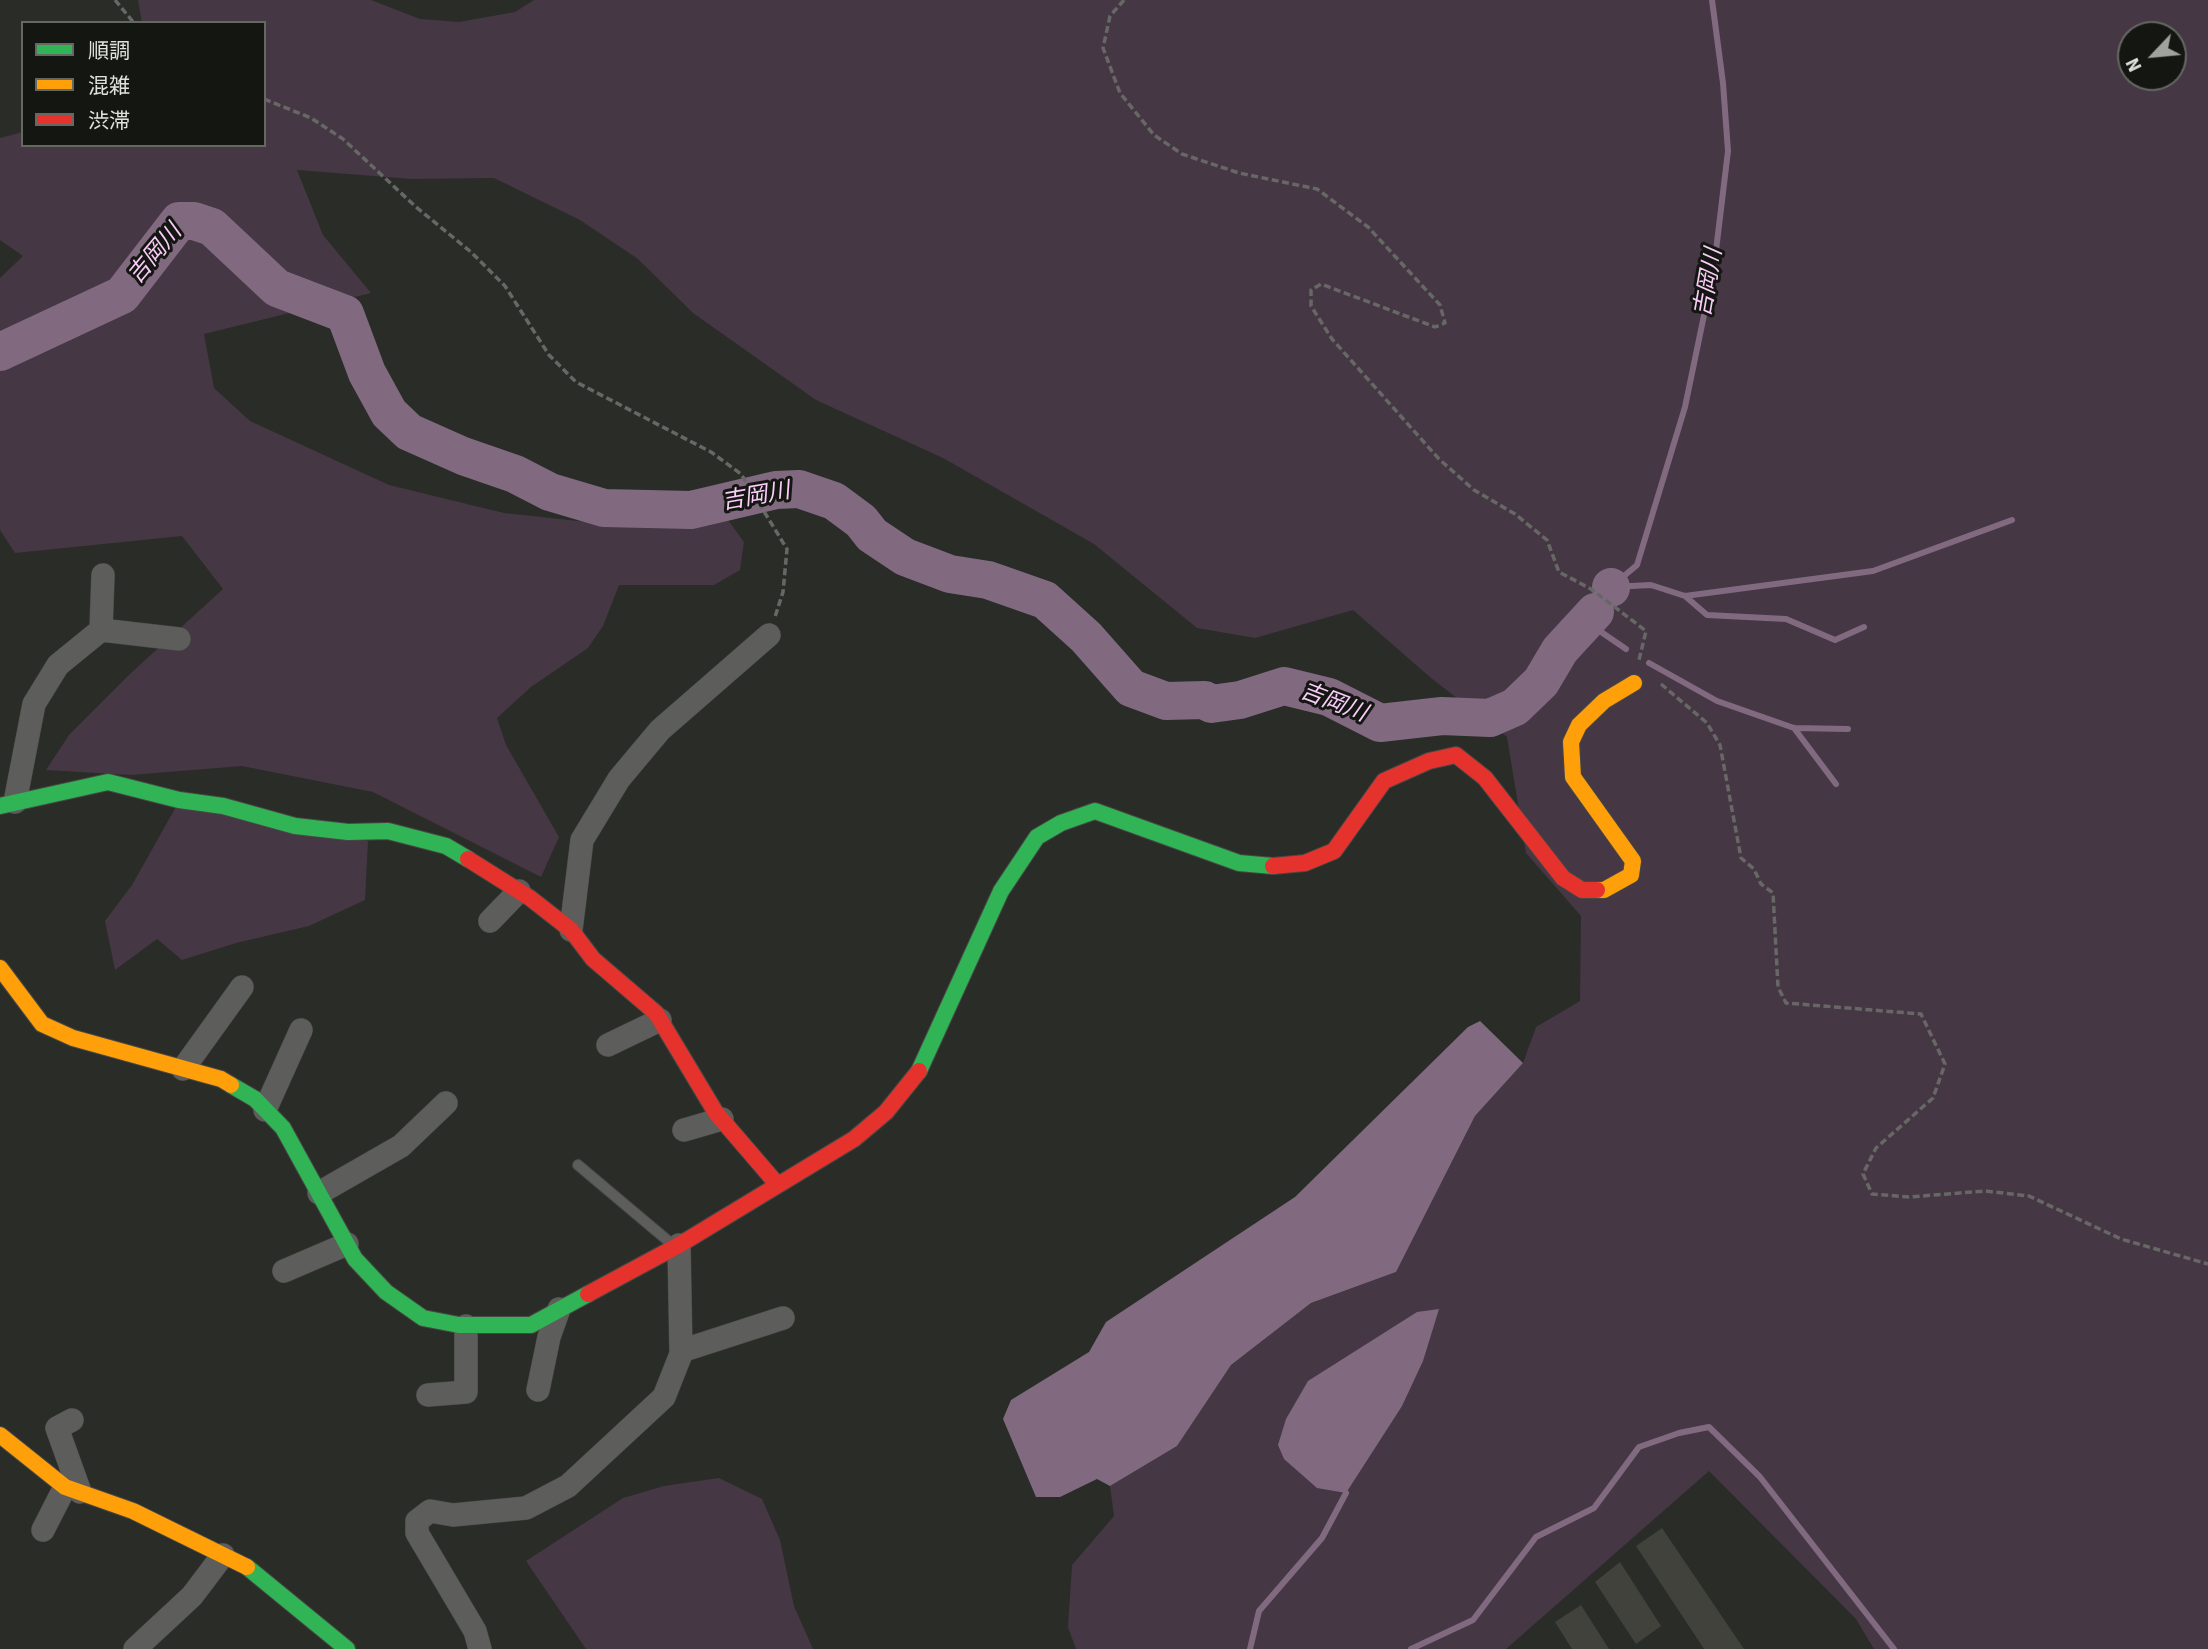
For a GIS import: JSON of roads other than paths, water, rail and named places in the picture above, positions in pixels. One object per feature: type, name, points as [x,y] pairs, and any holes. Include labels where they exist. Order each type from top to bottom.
[{"type":"street","points":[[100,630],[103,575]]},
{"type":"street","points":[[179,639],[100,630],[58,665],[33,705],[8,804],[108,782],[179,800],[223,806],[295,826],[348,832],[388,831],[446,846],[519,891],[571,930],[593,959],[656,1013],[722,1119],[777,1184]]},
{"type":"street","points":[[571,930],[582,840],[619,779],[660,730],[769,635]]},
{"type":"street","points":[[1,973],[42,1024],[73,1038],[221,1079],[255,1099],[284,1128],[355,1259],[386,1292],[423,1318],[466,1325],[531,1325],[677,1246],[854,1139],[886,1112],[918,1072],[1001,891],[1037,837],[1061,823],[1095,811],[1239,863],[1267,866],[1305,863],[1334,851],[1384,781],[1429,761],[1456,755],[1485,778],[1563,878],[1582,890],[1604,890],[1631,875],[1633,861],[1573,777],[1571,742],[1579,725],[1604,701],[1634,683]]},
{"type":"street","points":[[490,921],[519,891]]},
{"type":"street","points":[[183,1069],[242,987]]},
{"type":"street","points":[[608,1045],[660,1020]]},
{"type":"street","points":[[265,1110],[301,1030]]},
{"type":"street","points":[[319,1193],[401,1146],[446,1103]]},
{"type":"street","points":[[684,1130],[722,1119]]},
{"type":"street","points":[[284,1271],[347,1244]]},
{"type":"street","points":[[480,1649],[475,1631],[416,1533],[418,1521],[430,1511],[453,1515],[526,1508],[568,1486],[664,1397],[681,1351],[677,1246]]},
{"type":"street","points":[[538,1390],[549,1337],[559,1309]]},
{"type":"street","points":[[681,1351],[783,1318]]},
{"type":"street","points":[[428,1395],[466,1392],[466,1325]]},
{"type":"street","points":[[72,1420],[57,1428],[73,1490]]},
{"type":"street","points":[[0,1435],[73,1490],[133,1511],[247,1567],[347,1649]]},
{"type":"street","points":[[43,1530],[73,1490]]},
{"type":"street","points":[[135,1649],[192,1597],[223,1555]]},
{"type":"lane","points":[[578,1165],[677,1246]]},
{"type":"waterway","name":"吉岡川","points":[[1611,587],[1637,565],[1685,407],[1714,267],[1728,151],[1723,83],[1712,0]]},
{"type":"waterway","name":"吉岡川","points":[[0,352],[122,295],[179,221],[194,221],[212,227],[277,288],[345,314],[367,373],[389,413],[409,432],[463,456],[515,474],[550,492],[604,508],[691,510],[776,490],[799,489],[834,501],[861,521],[872,535],[905,557],[950,574],[988,580],[1045,600],[1086,637],[1131,688],[1166,701],[1205,700],[1211,704],[1240,700],[1284,686],[1329,697],[1380,723],[1442,716],[1490,718],[1515,707],[1541,682],[1560,650],[1595,612]]},
{"type":"waterway","points":[[1611,587],[1651,585],[1685,596],[1873,571],[2012,520]]},
{"type":"waterway","points":[[1685,596],[1707,615],[1786,619],[1835,640],[1864,627]]},
{"type":"waterway","points":[[1588,623],[1626,649]]},
{"type":"waterway","points":[[1649,663],[1717,701],[1794,728],[1848,729]]},
{"type":"waterway","points":[[1794,728],[1836,784]]},
{"type":"waterway","points":[[1411,1649],[1473,1620],[1536,1537],[1594,1508],[1639,1447],[1679,1433],[1709,1427],[1760,1477],[1894,1649]]},
{"type":"waterway","points":[[1250,1649],[1259,1611],[1322,1538],[1346,1493]]}]
